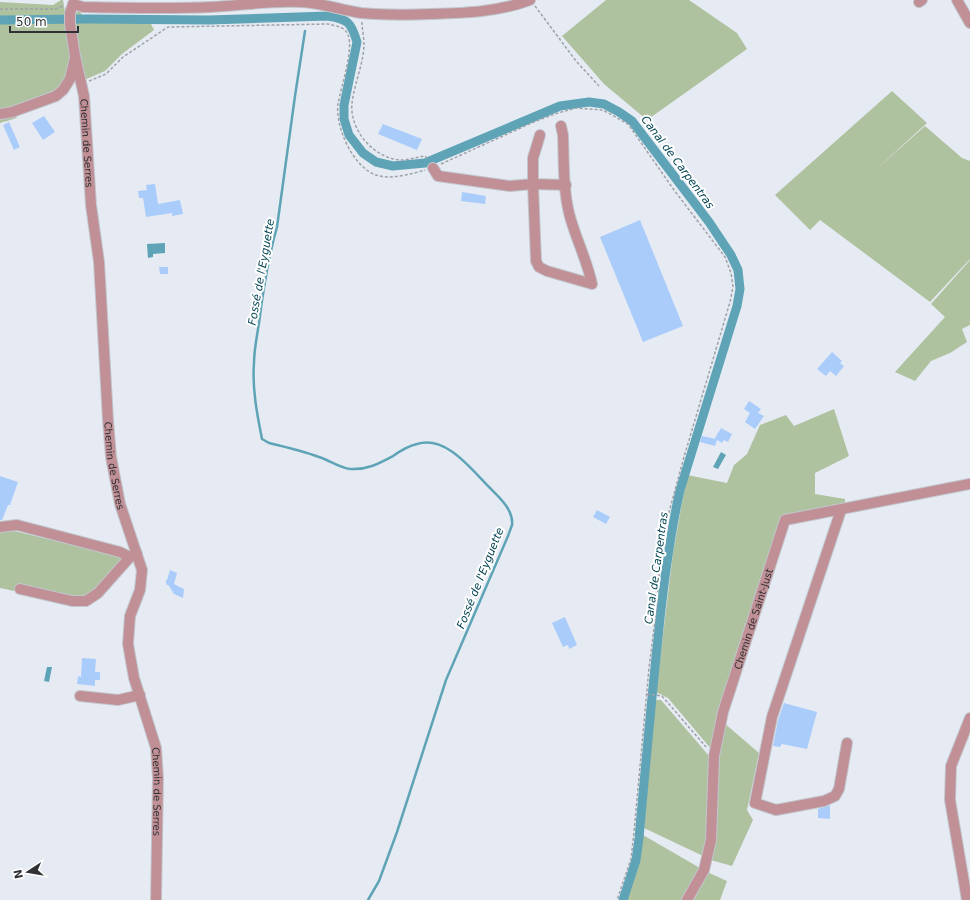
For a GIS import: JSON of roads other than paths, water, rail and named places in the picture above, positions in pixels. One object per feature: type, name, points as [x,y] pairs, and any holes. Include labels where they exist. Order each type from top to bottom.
[{"type":"street","points":[[957,0],[970,23]]},
{"type":"street","points":[[71,6],[156,8],[212,7],[258,3],[302,2],[317,3],[361,13],[407,15],[460,13],[532,3]]},
{"type":"street","name":"Chemin de Serres","points":[[71,6],[70,24],[84,96],[91,205],[99,262],[111,457],[120,504],[133,556],[142,570],[140,590],[130,616],[128,644],[134,678],[156,748],[158,778],[156,900]]},
{"type":"street","points":[[0,114],[12,112],[56,96],[63,90],[70,78],[75,56]]},
{"type":"street","points":[[540,135],[533,158],[536,261],[539,267],[546,271],[592,284],[590,273],[569,213],[561,126]]},
{"type":"street","points":[[433,168],[438,176],[510,186],[533,184],[566,185]]},
{"type":"street","name":"Chemin de Saint-Just","points":[[687,900],[704,870],[711,840],[714,756],[723,712],[785,520],[970,484]]},
{"type":"street","points":[[841,510],[772,717],[755,803],[776,810],[824,801],[836,796],[839,789],[846,743]]},
{"type":"street","points":[[0,527],[17,525],[133,556],[98,593],[86,601],[72,600],[20,588]]},
{"type":"street","points":[[80,696],[118,700],[140,695]]},
{"type":"street","points":[[967,900],[950,800],[951,766],[970,718]]},
{"type":"water","points":[[165,243],[165,253],[153,254],[153,257],[148,258],[147,244]]},
{"type":"water","points":[[721,452],[726,455],[718,469],[713,467]]},
{"type":"water","points":[[47,667],[52,667],[49,682],[44,681]]},
{"type":"waterway","name":"Canal de Carpentras","points":[[0,20],[209,20],[327,16],[344,20],[353,30],[357,42],[344,105],[344,119],[349,135],[363,153],[376,162],[393,166],[425,163],[560,106],[589,102],[604,104],[632,121],[709,222],[731,255],[738,270],[740,289],[737,306],[680,490],[676,508],[662,601],[639,838],[636,860],[623,900]]},
{"type":"waterway","name":"Fossé de l'Eyguette","points":[[305,31],[277,227],[266,275],[254,353],[254,391],[262,439],[269,443],[323,458],[350,469],[362,469],[372,466],[404,449],[417,444],[438,444],[457,455],[474,471],[505,504],[511,514],[512,519],[512,525],[508,536],[446,680],[397,832],[379,881],[368,900]]}]
